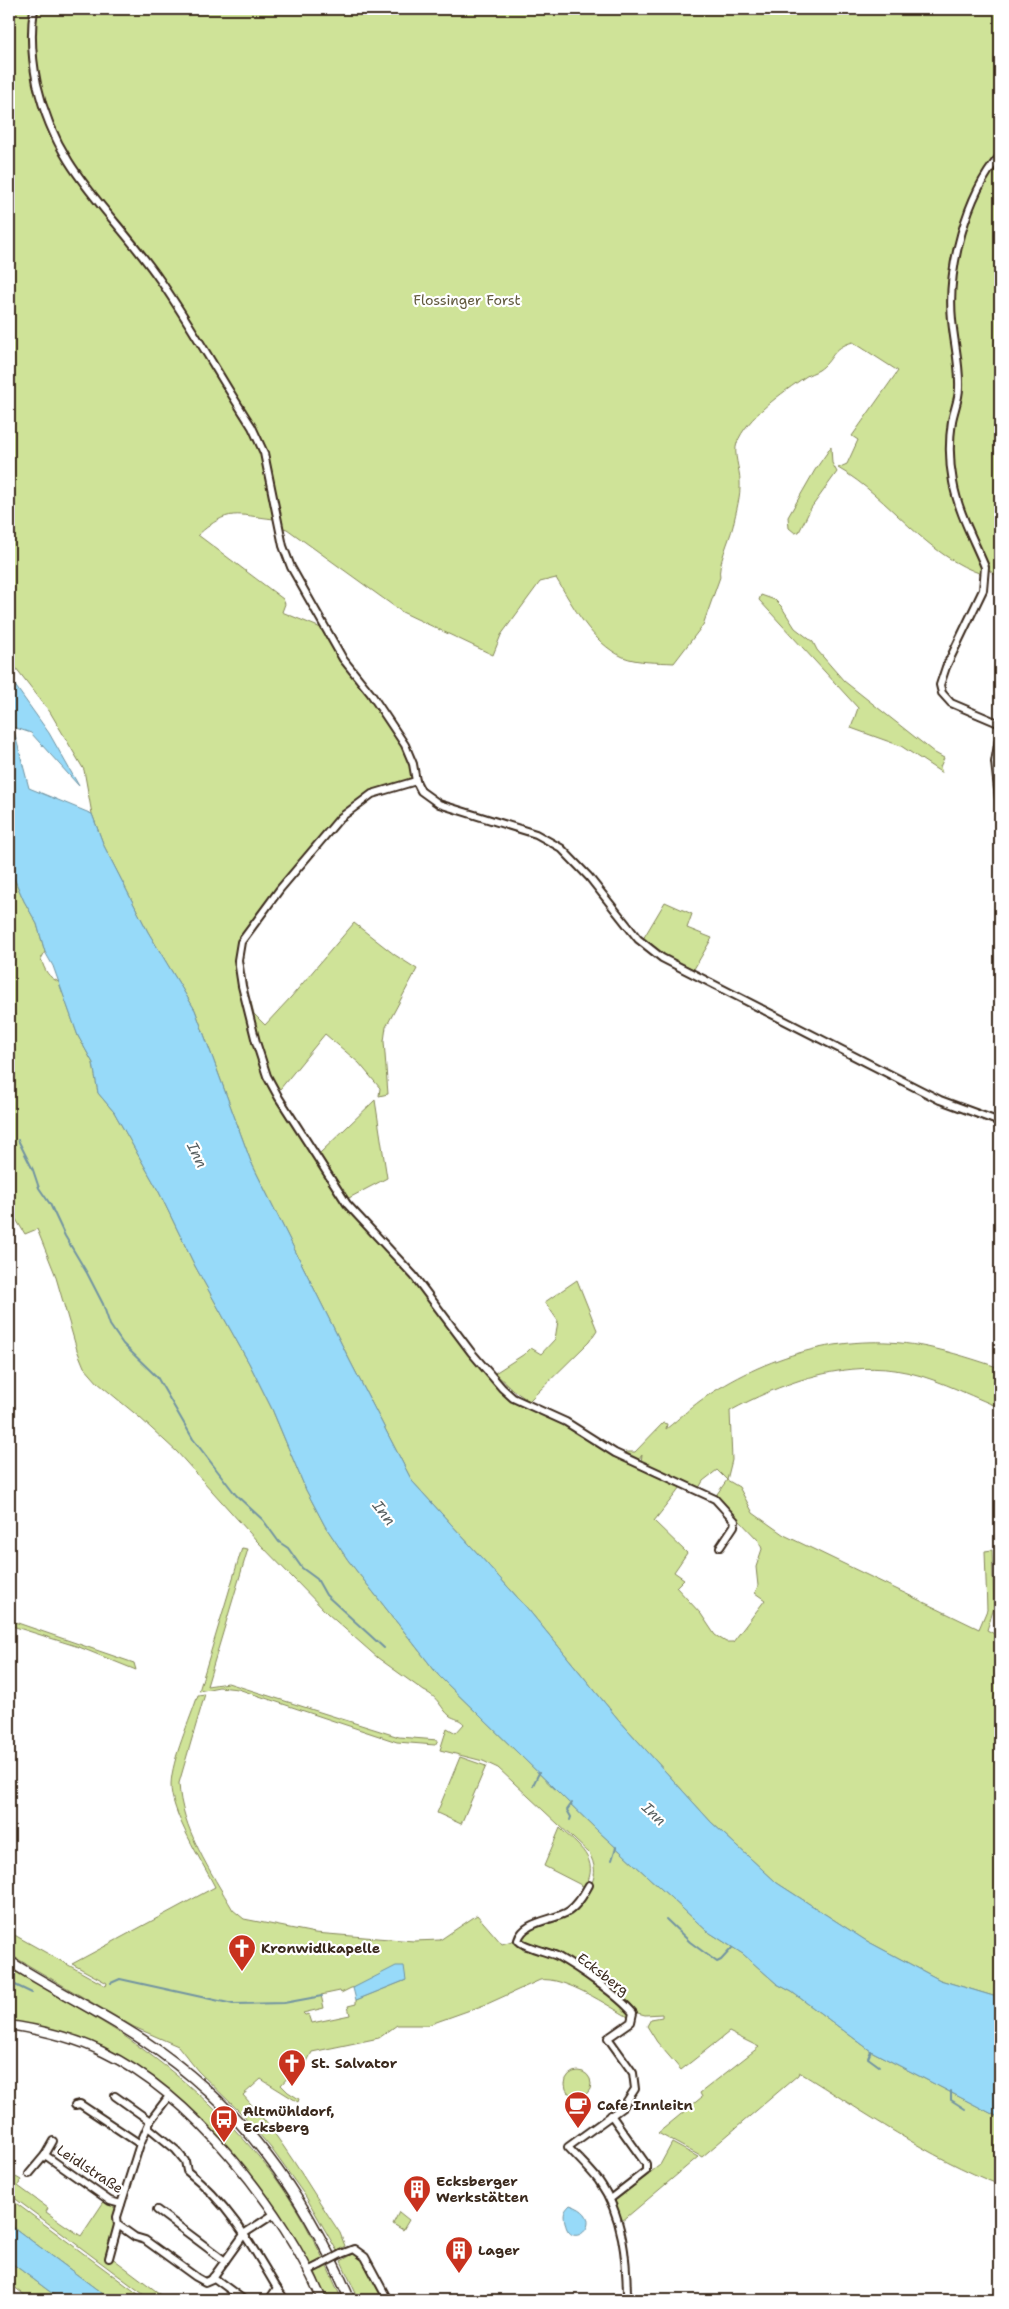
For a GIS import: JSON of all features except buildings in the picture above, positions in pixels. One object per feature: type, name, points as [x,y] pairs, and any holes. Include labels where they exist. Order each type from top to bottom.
[{"type":"main road","points":[[9,1961],[144,2041],[192,2077],[240,2122],[263,2148],[301,2205],[324,2245],[350,2300]]},
{"type":"street","points":[[34,9],[31,45],[35,75],[46,114],[61,150],[89,191],[160,280],[252,428],[264,453],[283,546],[291,567],[343,659],[371,694],[404,745],[413,764],[416,781],[422,791],[434,801],[536,834],[561,848],[589,877],[638,939],[662,958],[940,1100],[1000,1122]]},
{"type":"street","points":[[1000,156],[989,171],[969,213],[952,266],[952,321],[958,357],[959,383],[952,422],[950,466],[956,494],[985,567],[985,575],[983,590],[946,667],[940,685],[942,693],[951,703],[998,722],[1000,725]]},
{"type":"street","points":[[1000,733],[995,762],[1000,809]]},
{"type":"street","points":[[416,781],[372,794],[340,818],[280,889],[241,942],[238,960],[242,986],[267,1076],[347,1204],[414,1276],[471,1352],[502,1388],[513,1398],[566,1422],[615,1453],[720,1503],[735,1521],[734,1526],[720,1547]]},
{"type":"street","name":"Ecksberg","points":[[589,1885],[570,1910],[529,1926],[520,1934],[518,1940],[521,1944],[544,1951],[567,1962],[597,1982],[633,2013],[631,2022],[608,2038],[632,2073],[636,2084],[635,2089],[629,2100],[568,2147],[590,2170],[610,2199]]},
{"type":"street","points":[[9,2025],[58,2035],[103,2051],[144,2076],[169,2096],[215,2141],[274,2214],[308,2271],[322,2300]]},
{"type":"street","points":[[115,2096],[175,2148],[185,2161],[187,2172],[216,2196],[245,2233],[286,2300]]},
{"type":"street","points":[[109,2258],[118,2225],[116,2219],[120,2204],[140,2144],[149,2124],[169,2096]]},
{"type":"street","points":[[76,2105],[80,2104],[140,2144]]},
{"type":"street","points":[[611,2115],[646,2164],[646,2172],[610,2199],[617,2218],[623,2245],[627,2278],[627,2300]]},
{"type":"street","name":"Leidlstraße","points":[[29,2174],[45,2155],[53,2141]]},
{"type":"street","name":"Leidlstraße","points":[[45,2155],[110,2201],[120,2204]]},
{"type":"street","points":[[157,2210],[225,2261]]},
{"type":"street","points":[[118,2225],[135,2237],[145,2240],[205,2282],[213,2277],[245,2233],[274,2214]]},
{"type":"street","points":[[308,2271],[354,2249],[362,2254],[388,2300]]},
{"type":"street","points":[[213,2277],[244,2300]]},
{"type":"street","points":[[269,2300],[278,2288]]},
{"type":"green space","name":"Flossinger Forst","points":[[9,9],[1000,9],[1000,578],[986,568],[985,575],[944,555],[857,480],[838,468],[847,464],[858,440],[852,436],[898,371],[853,342],[837,351],[819,370],[807,376],[766,406],[748,424],[742,434],[736,447],[740,476],[739,498],[733,526],[720,566],[720,577],[703,625],[674,663],[635,660],[623,657],[612,651],[584,623],[556,578],[540,582],[501,635],[493,655],[402,612],[287,529],[279,527],[274,519],[233,515],[218,520],[198,535],[283,599],[285,604],[282,612],[321,628],[338,656],[343,659],[405,745],[416,781],[390,788],[342,813],[312,845],[244,931],[238,949],[238,967],[247,1004],[251,1002],[254,1014],[265,1025],[354,923],[395,955],[417,969],[386,1027],[384,1041],[388,1094],[379,1096],[380,1088],[359,1063],[325,1034],[276,1094],[337,1194],[406,1267],[471,1352],[510,1393],[554,1414],[632,1463],[681,1487],[654,1521],[687,1553],[674,1572],[684,1579],[676,1587],[701,1614],[715,1635],[726,1642],[733,1642],[765,1600],[755,1593],[758,1586],[756,1567],[762,1549],[759,1541],[717,1497],[717,1494],[727,1480],[739,1487],[753,1513],[784,1535],[979,1629],[987,1610],[985,1551],[992,1550],[994,1608],[987,1630],[1000,1637],[1000,1998],[940,1980],[865,1940],[777,1883],[711,1822],[618,1719],[527,1608],[412,1481],[350,1361],[251,1162],[195,1010],[148,932],[104,846],[92,814],[84,770],[50,712],[9,659]]},
{"type":"green space","points":[[831,447],[832,463],[837,472],[811,508],[799,532],[795,533],[789,528],[788,517],[815,470]]},
{"type":"green space","points":[[761,595],[775,600],[781,606],[795,628],[813,642],[817,650],[844,681],[935,753],[944,758],[940,767],[942,773],[901,746],[851,728],[858,708],[759,600]]},
{"type":"green space","points":[[9,867],[24,901],[37,924],[45,952],[41,959],[44,967],[50,976],[59,982],[78,1036],[93,1063],[98,1093],[114,1112],[159,1192],[195,1266],[249,1363],[272,1409],[306,1490],[325,1526],[348,1560],[439,1676],[597,1830],[707,1931],[743,1954],[777,1984],[792,1992],[871,2051],[1000,2118],[1000,2185],[973,2174],[922,2147],[799,2072],[798,2075],[702,2157],[658,2133],[702,2097],[700,2093],[759,2047],[729,2032],[681,2070],[657,2042],[647,2026],[651,2019],[662,2017],[662,2014],[645,2015],[634,2012],[598,1981],[521,1940],[528,1931],[562,1914],[588,1889],[594,1876],[593,1862],[589,1853],[498,1768],[483,1761],[440,1750],[447,1728],[456,1733],[464,1724],[450,1716],[433,1696],[378,1658],[328,1614],[257,1541],[177,1452],[98,1383],[84,1367],[77,1350],[55,1274],[37,1229],[25,1234],[9,1208]]},
{"type":"green space","points":[[665,902],[692,914],[687,928],[712,938],[694,969],[663,956],[643,939]]},
{"type":"green space","points":[[375,1100],[387,1178],[347,1199],[319,1154]]},
{"type":"green space","points":[[577,1280],[597,1330],[589,1342],[529,1401],[513,1390],[495,1373],[531,1348],[541,1354],[555,1339],[558,1321],[545,1302]]},
{"type":"green space","points":[[869,1342],[898,1343],[946,1351],[1000,1368],[1000,1396],[996,1406],[921,1376],[908,1372],[874,1368],[831,1372],[810,1377],[768,1392],[730,1411],[732,1460],[727,1480],[717,1470],[703,1481],[699,1488],[641,1461],[642,1455],[639,1459],[625,1452],[635,1452],[663,1423],[667,1424],[666,1429],[702,1400],[732,1381],[785,1357],[812,1349]]},
{"type":"green space","points":[[242,1548],[248,1549],[207,1686],[228,1683],[399,1737],[438,1740],[435,1745],[397,1742],[238,1689],[219,1687],[199,1691]]},
{"type":"green space","points":[[9,1620],[134,1663],[136,1670],[79,1647],[9,1625]]},
{"type":"green space","points":[[205,1694],[179,1783],[181,1800],[198,1849],[233,1910],[244,1919],[315,1933],[414,1941],[440,1940],[477,1915],[502,1944],[515,1940],[523,1950],[538,1952],[567,1964],[630,2011],[630,2018],[574,1987],[550,1980],[540,1980],[487,2004],[428,2025],[397,2025],[379,2038],[312,2052],[298,2079],[290,2075],[281,2085],[299,2099],[298,2102],[261,2079],[243,2095],[282,2145],[340,2233],[345,2246],[337,2251],[306,2197],[271,2148],[240,2112],[198,2071],[178,2046],[134,2027],[9,1954],[9,1932],[106,1986],[107,1983],[72,1964],[215,1887],[181,1822],[172,1795],[171,1784],[178,1751],[198,1695]],"holes":[[[406,1980],[356,2000],[356,2004],[348,2006],[350,2015],[312,2023],[309,2014],[305,2015],[303,2013],[324,2008],[321,1995],[340,1991],[341,1993],[351,1988]]]},
{"type":"green space","points":[[460,1757],[486,1766],[461,1824],[437,1813]]},
{"type":"green space","points":[[560,1828],[580,1847],[589,1861],[589,1877],[585,1887],[544,1866]]},
{"type":"green space","points":[[9,1968],[120,2033],[164,2065],[205,2100],[243,2138],[287,2194],[313,2238],[342,2300],[326,2300],[316,2274],[243,2169],[139,2069],[104,2047],[75,2036],[9,2020]]},
{"type":"green space","points":[[578,2071],[587,2075],[591,2084],[587,2093],[578,2097],[569,2093],[565,2084],[569,2075]]},
{"type":"green space","points":[[672,2143],[698,2157],[621,2222],[613,2201],[660,2165]]},
{"type":"green space","points":[[9,2173],[21,2180],[18,2186],[48,2208],[46,2212],[81,2236],[105,2200],[117,2210],[114,2218],[116,2225],[107,2254],[168,2300],[151,2300],[9,2194]]},
{"type":"green space","points":[[9,2198],[146,2300],[111,2300],[9,2224]]},
{"type":"green space","points":[[399,2212],[409,2220],[403,2230],[393,2224]]},
{"type":"green space","points":[[353,2254],[360,2256],[384,2300],[359,2300],[341,2261]]},
{"type":"green space","points":[[9,2261],[61,2300],[31,2300],[9,2283]]},
{"type":"water","name":"Inn","points":[[9,677],[49,733],[79,786],[31,733],[13,727],[29,788],[92,814],[104,846],[148,932],[195,1010],[251,1162],[412,1481],[527,1608],[618,1719],[711,1822],[777,1883],[865,1940],[940,1980],[1000,1998],[1000,2118],[871,2051],[792,1992],[777,1984],[743,1954],[707,1931],[597,1830],[439,1676],[348,1560],[325,1526],[306,1490],[272,1409],[249,1363],[195,1266],[159,1192],[114,1112],[98,1093],[93,1063],[78,1036],[53,966],[45,952],[37,924],[24,901],[9,867]]},
{"type":"water","points":[[396,1966],[404,1966],[406,1980],[356,2000],[353,1988]]},
{"type":"water","points":[[570,2205],[582,2211],[587,2218],[588,2225],[580,2235],[574,2235],[568,2231],[565,2222],[564,2213]]},
{"type":"water","points":[[9,2224],[111,2300],[61,2300],[9,2261]]},
{"type":"waterway","points":[[18,1140],[33,1170],[39,1188],[50,1204],[65,1236],[87,1273],[103,1304],[110,1325],[123,1344],[157,1377],[193,1439],[236,1495],[263,1520],[279,1542],[288,1548],[302,1568],[317,1579],[326,1595],[384,1648]]},
{"type":"waterway","points":[[533,1785],[539,1773]]},
{"type":"waterway","points":[[570,1820],[571,1817],[567,1810],[572,1803]]},
{"type":"waterway","points":[[612,1860],[616,1847]]},
{"type":"waterway","points":[[666,1919],[690,1942],[717,1962],[732,1948]]},
{"type":"waterway","points":[[111,1983],[120,1979],[233,2004],[284,2003],[322,1996]]},
{"type":"waterway","points":[[9,1982],[32,1993]]},
{"type":"waterway","points":[[871,2051],[868,2058],[879,2066]]},
{"type":"waterway","points":[[951,2091],[951,2100],[965,2109]]},
{"type":"place","name":"Kronwidlkapelle","points":[[242,1972]]},
{"type":"place","name":"St. Salvator","points":[[292,2087]]},
{"type":"place","name":"Cafe Innleitn","points":[[578,2129]]},
{"type":"place","name":"Altmühldorf, Ecksberg","points":[[224,2143]]},
{"type":"place","name":"Ecksberger Werkstätten","points":[[417,2213]]},
{"type":"place","name":"Lager","points":[[459,2274]]}]
